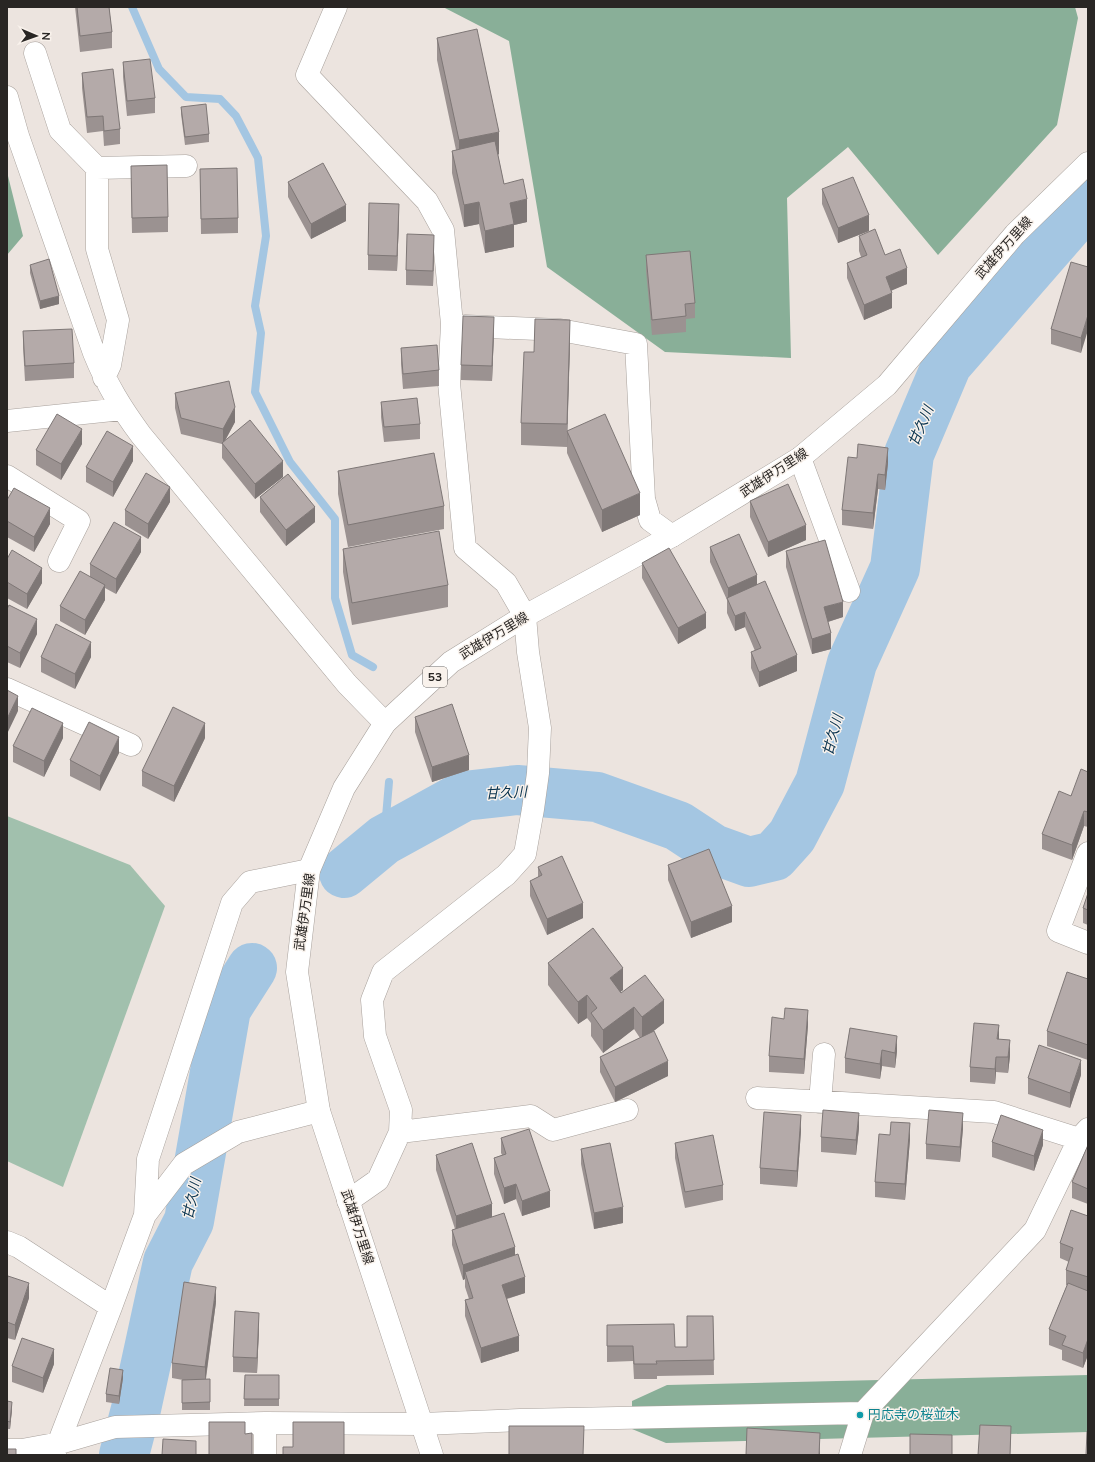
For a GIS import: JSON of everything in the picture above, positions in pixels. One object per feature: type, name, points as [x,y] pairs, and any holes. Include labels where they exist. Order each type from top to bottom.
[{"type":"street","points":[[336,7],[307,75],[427,201],[443,230],[452,324],[449,383],[465,548],[506,583],[525,616],[528,652],[540,728],[538,773],[525,854],[506,875],[383,972],[372,1000],[375,1036],[401,1110],[400,1132],[378,1180],[348,1201]]},
{"type":"street","points":[[35,53],[60,130],[97,168],[97,249],[118,320],[110,365],[104,378]]},
{"type":"street","points":[[7,97],[24,151],[94,353],[104,378],[122,409],[347,684],[385,723]]},
{"type":"street","name":"武雄伊万里線","points":[[432,1455],[319,1111],[296,972],[309,870],[344,788],[385,723],[451,662],[525,616],[672,536],[800,458],[887,384],[1014,234],[1088,163]]},
{"type":"street","points":[[97,168],[186,166]]},
{"type":"street","points":[[462,326],[560,330],[636,344],[644,499],[650,520],[672,536]]},
{"type":"street","points":[[7,422],[122,409]]},
{"type":"street","points":[[800,458],[849,591]]},
{"type":"street","points":[[7,476],[79,521],[59,561]]},
{"type":"street","points":[[7,689],[131,745]]},
{"type":"street","points":[[1088,853],[1058,931],[1088,943]]},
{"type":"street","points":[[57,1449],[145,1215],[148,1160],[232,902],[250,882],[309,870]]},
{"type":"street","points":[[820,1102],[824,1054]]},
{"type":"street","points":[[758,1098],[994,1112],[1083,1134],[1035,1230],[863,1413],[850,1455]]},
{"type":"street","points":[[400,1132],[531,1116],[553,1130],[627,1110]]},
{"type":"street","points":[[145,1215],[184,1164],[238,1132],[319,1111]]},
{"type":"street","points":[[7,1242],[19,1247],[111,1308]]},
{"type":"street","points":[[7,1450],[57,1449],[115,1427],[264,1423],[422,1424],[520,1420],[863,1413]]},
{"type":"street","points":[[264,1423],[265,1455]]},
{"type":"green space","points":[[443,7],[1075,7],[1078,18],[1057,125],[938,255],[848,147],[787,198],[791,358],[665,352],[547,267],[509,41]]},
{"type":"green space","points":[[7,172],[23,236],[7,255]]},
{"type":"green space","points":[[7,816],[130,865],[165,906],[63,1187],[7,1161]]},
{"type":"green space","name":"円応寺の桜並木","points":[[1088,1375],[1088,1432],[666,1443],[632,1429],[632,1401],[667,1385]]},
{"type":"building","points":[[77,7],[109,7],[112,32],[80,36]]},
{"type":"building","points":[[477,29],[499,132],[459,140],[437,38]]},
{"type":"building","points":[[150,59],[155,98],[127,101],[123,62]]},
{"type":"building","points":[[113,69],[120,129],[104,131],[103,116],[87,117],[82,73]]},
{"type":"building","points":[[206,104],[209,134],[185,137],[181,107]]},
{"type":"building","points":[[495,141],[504,184],[523,179],[527,199],[510,203],[514,224],[485,231],[479,202],[464,205],[452,151]]},
{"type":"building","points":[[323,163],[346,205],[311,224],[288,182]]},
{"type":"building","points":[[167,165],[168,217],[132,218],[131,166]]},
{"type":"building","points":[[237,168],[238,218],[201,219],[200,169]]},
{"type":"building","points":[[853,177],[869,215],[838,228],[822,189]]},
{"type":"building","points":[[369,203],[399,204],[397,256],[368,255]]},
{"type":"building","points":[[875,229],[885,255],[900,249],[907,268],[886,277],[892,293],[864,305],[847,263],[867,255],[859,236]]},
{"type":"building","points":[[407,234],[434,235],[433,271],[406,270]]},
{"type":"building","points":[[690,251],[695,303],[685,304],[686,316],[652,320],[646,255]]},
{"type":"building","points":[[49,259],[59,296],[40,301],[30,265]]},
{"type":"building","points":[[1071,262],[1088,267],[1088,315],[1081,338],[1051,329]]},
{"type":"building","points":[[463,316],[494,317],[492,366],[461,365]]},
{"type":"building","points":[[535,319],[570,320],[567,424],[521,423],[524,352],[534,352]]},
{"type":"building","points":[[72,329],[74,363],[25,366],[23,331]]},
{"type":"building","points":[[437,345],[439,370],[403,374],[401,348]]},
{"type":"building","points":[[229,381],[235,407],[223,429],[181,418],[175,393]]},
{"type":"building","points":[[417,398],[420,424],[384,427],[381,402]]},
{"type":"building","points":[[57,414],[82,429],[61,464],[36,450]]},
{"type":"building","points":[[605,414],[640,493],[602,510],[567,431]]},
{"type":"building","points":[[250,420],[283,461],[255,484],[222,443]]},
{"type":"building","points":[[107,431],[133,446],[113,482],[86,467]]},
{"type":"building","points":[[858,444],[888,448],[885,475],[878,474],[873,513],[842,510],[848,457],[857,458]]},
{"type":"building","points":[[434,453],[444,506],[348,525],[338,471]]},
{"type":"building","points":[[146,473],[170,487],[148,524],[125,510]]},
{"type":"building","points":[[288,474],[315,507],[286,530],[260,497]]},
{"type":"building","points":[[788,484],[806,525],[768,542],[750,501]]},
{"type":"building","points":[[14,488],[50,508],[34,537],[7,521],[7,500]]},
{"type":"building","points":[[114,522],[141,537],[116,579],[90,564]]},
{"type":"building","points":[[439,531],[448,585],[352,603],[343,549]]},
{"type":"building","points":[[739,534],[757,575],[728,588],[710,547]]},
{"type":"building","points":[[825,540],[843,602],[824,607],[831,633],[812,639],[786,551]]},
{"type":"building","points":[[669,548],[706,613],[678,628],[642,563]]},
{"type":"building","points":[[12,550],[42,568],[27,594],[7,582],[7,559]]},
{"type":"building","points":[[80,571],[105,585],[85,620],[60,606]]},
{"type":"building","points":[[765,581],[797,655],[759,672],[751,652],[761,648],[745,612],[735,616],[727,598]]},
{"type":"building","points":[[9,605],[37,619],[20,653],[7,646],[7,609]]},
{"type":"building","points":[[56,624],[91,642],[75,674],[41,657]]},
{"type":"building","points":[[7,690],[18,696],[7,719]]},
{"type":"building","points":[[452,704],[469,755],[432,767],[415,717]]},
{"type":"building","points":[[173,707],[205,723],[174,786],[142,771]]},
{"type":"building","points":[[32,708],[63,723],[44,761],[13,746]]},
{"type":"building","points":[[89,722],[119,737],[100,776],[70,760]]},
{"type":"building","points":[[1081,769],[1088,772],[1088,812],[1084,811],[1072,845],[1042,834],[1059,791],[1071,796]]},
{"type":"building","points":[[709,849],[732,906],[691,922],[668,865]]},
{"type":"building","points":[[562,856],[583,903],[547,919],[530,881],[542,875],[538,867]]},
{"type":"building","points":[[1088,893],[1088,910],[1083,908]]},
{"type":"building","points":[[593,928],[623,968],[610,978],[621,993],[645,975],[664,1000],[642,1017],[634,1007],[603,1030],[591,1013],[597,1008],[587,995],[578,1002],[548,963]]},
{"type":"building","points":[[1067,972],[1088,979],[1088,1045],[1047,1031]]},
{"type":"building","points":[[785,1008],[808,1010],[804,1059],[769,1056],[772,1017],[784,1019]]},
{"type":"building","points":[[974,1023],[999,1025],[997,1039],[1010,1040],[1008,1057],[996,1057],[995,1069],[970,1067]]},
{"type":"building","points":[[850,1028],[897,1036],[895,1053],[882,1050],[880,1064],[845,1058]]},
{"type":"building","points":[[654,1031],[668,1061],[615,1087],[600,1057]]},
{"type":"building","points":[[1039,1045],[1081,1060],[1070,1093],[1028,1078]]},
{"type":"building","points":[[823,1110],[859,1113],[856,1140],[821,1137]]},
{"type":"building","points":[[929,1110],[963,1113],[960,1147],[926,1144]]},
{"type":"building","points":[[764,1112],[801,1115],[797,1171],[760,1168]]},
{"type":"building","points":[[1001,1115],[1043,1130],[1034,1156],[992,1142]]},
{"type":"building","points":[[891,1122],[910,1123],[905,1184],[875,1182],[879,1134],[890,1135]]},
{"type":"building","points":[[529,1129],[550,1191],[522,1201],[516,1184],[504,1188],[494,1158],[506,1154],[501,1138]]},
{"type":"building","points":[[713,1135],[723,1185],[685,1192],[675,1143]]},
{"type":"building","points":[[472,1143],[492,1204],[456,1216],[436,1155]]},
{"type":"building","points":[[610,1143],[623,1207],[594,1213],[581,1149]]},
{"type":"building","points":[[1088,1145],[1088,1189],[1072,1182]]},
{"type":"building","points":[[1071,1210],[1088,1216],[1088,1277],[1066,1270],[1073,1248],[1060,1243]]},
{"type":"building","points":[[504,1213],[515,1247],[463,1265],[452,1230]]},
{"type":"building","points":[[518,1254],[525,1277],[502,1285],[519,1336],[481,1348],[465,1300],[473,1298],[465,1272]]},
{"type":"building","points":[[8,1276],[29,1283],[15,1325],[7,1322]]},
{"type":"building","points":[[184,1282],[216,1287],[205,1367],[172,1363]]},
{"type":"building","points":[[1068,1283],[1088,1291],[1088,1339],[1083,1353],[1062,1345],[1066,1336],[1049,1329]]},
{"type":"building","points":[[235,1311],[259,1313],[257,1358],[233,1357]]},
{"type":"building","points":[[687,1316],[713,1316],[714,1360],[656,1361],[657,1364],[634,1364],[633,1346],[607,1346],[607,1325],[674,1324],[675,1347],[687,1347]]},
{"type":"building","points":[[22,1338],[54,1349],[43,1378],[12,1366]]},
{"type":"building","points":[[110,1368],[123,1370],[119,1396],[106,1394]]},
{"type":"building","points":[[245,1375],[279,1375],[279,1399],[244,1399]]},
{"type":"building","points":[[210,1379],[210,1402],[182,1403],[182,1380]]},
{"type":"building","points":[[7,1401],[12,1402],[10,1422],[7,1421]]},
{"type":"building","points":[[209,1422],[245,1422],[245,1434],[252,1433],[252,1455],[209,1455]]},
{"type":"building","points":[[293,1422],[344,1422],[344,1455],[283,1455],[283,1447],[293,1447]]},
{"type":"building","points":[[980,1425],[1011,1426],[1010,1455],[978,1455]]},
{"type":"building","points":[[509,1426],[584,1426],[583,1455],[509,1455]]},
{"type":"building","points":[[747,1428],[820,1433],[819,1455],[746,1455]]},
{"type":"building","points":[[1087,1431],[1088,1455],[1086,1455]]},
{"type":"building","points":[[910,1434],[952,1435],[952,1455],[910,1455]]},
{"type":"building","points":[[163,1439],[196,1441],[196,1455],[162,1455]]},
{"type":"building","points":[[7,1449],[16,1449],[16,1455],[7,1455]]},
{"type":"waterway","points":[[132,7],[159,69],[186,97],[220,99],[236,116],[258,158],[266,236],[255,306],[261,333],[255,392],[290,462],[335,519],[335,598],[352,655],[373,667]]},
{"type":"waterway","name":"甘久川","points":[[344,873],[384,840],[464,796],[517,790],[597,797],[678,826],[713,849],[749,862],[774,856],[792,836],[820,783],[852,663],[895,568],[909,454],[947,364],[1088,202]]},
{"type":"waterway","points":[[384,840],[389,782]]},
{"type":"waterway","name":"甘久川","points":[[124,1455],[136,1409],[168,1262],[189,1221],[226,1009],[252,968]]},
{"type":"place","name":"円応寺の桜並木","points":[[860,1415]]}]
